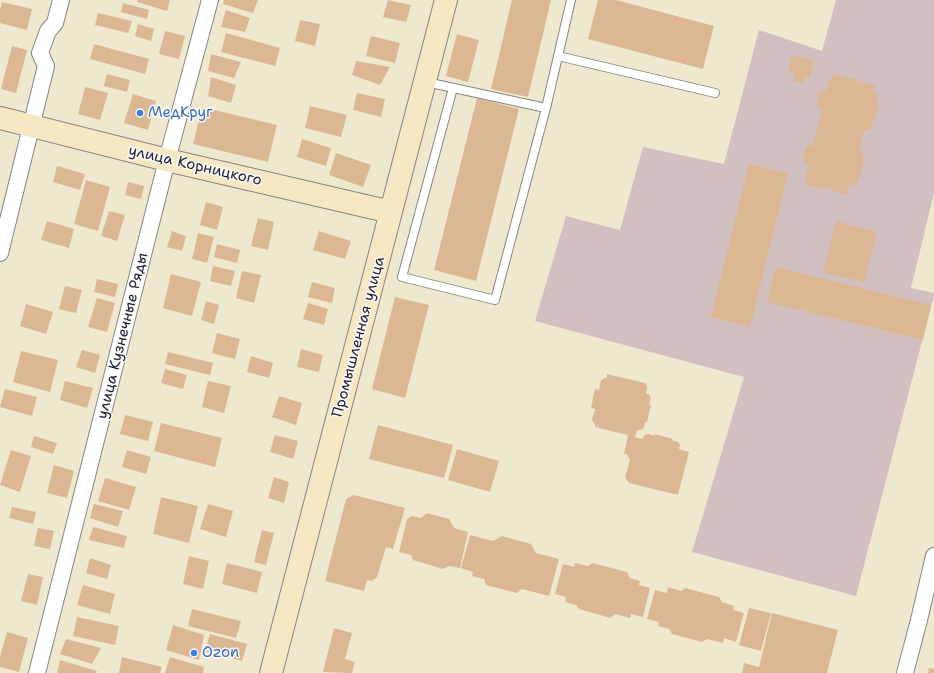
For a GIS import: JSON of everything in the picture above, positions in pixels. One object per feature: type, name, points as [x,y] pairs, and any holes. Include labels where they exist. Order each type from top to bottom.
[{"type":"main road","name":"Промышленная улица","points":[[271,673],[446,0]]},
{"type":"main road","name":"улица Корницкого","points":[[0,118],[167,160],[391,212]]},
{"type":"street","points":[[0,253],[46,66],[40,53],[48,31],[55,23],[61,0]]},
{"type":"street","name":"улица Кузнечные Ряды","points":[[37,673],[167,160],[210,0]]},
{"type":"street","points":[[905,673],[934,556]]},
{"type":"lane","points":[[453,88],[402,277],[495,300],[546,108],[571,0]]},
{"type":"lane","points":[[558,56],[715,93]]},
{"type":"lane","points":[[425,82],[546,108]]},
{"type":"shaded area","points":[[836,0],[934,0],[934,193],[911,288],[934,293],[934,295],[856,596],[692,552],[744,377],[535,321],[566,216],[620,230],[643,147],[724,164],[759,30],[822,51]]},
{"type":"building","points":[[138,0],[170,0],[167,11],[137,2]]},
{"type":"building","points":[[224,0],[258,0],[253,13],[223,4]]},
{"type":"building","points":[[388,0],[411,5],[406,22],[383,17]]},
{"type":"building","points":[[512,0],[551,0],[528,97],[491,89]]},
{"type":"building","points":[[598,0],[616,0],[714,26],[703,69],[588,39]]},
{"type":"building","points":[[2,2],[32,9],[27,30],[0,23],[0,10]]},
{"type":"building","points":[[123,3],[149,10],[147,19],[121,12]]},
{"type":"building","points":[[226,10],[250,18],[245,32],[221,27]]},
{"type":"building","points":[[98,13],[132,21],[128,33],[95,25]]},
{"type":"building","points":[[300,20],[320,24],[315,46],[295,41]]},
{"type":"building","points":[[138,24],[154,29],[151,41],[135,36]]},
{"type":"building","points":[[165,31],[185,36],[179,59],[159,54]]},
{"type":"building","points":[[226,33],[280,48],[275,66],[221,52]]},
{"type":"building","points":[[457,34],[479,40],[468,82],[446,76]]},
{"type":"building","points":[[371,36],[400,43],[395,63],[366,56]]},
{"type":"building","points":[[94,44],[149,59],[145,74],[90,59]]},
{"type":"building","points":[[12,46],[27,50],[16,93],[1,89]]},
{"type":"building","points":[[211,54],[241,62],[234,78],[208,71]]},
{"type":"building","points":[[792,55],[814,60],[810,78],[804,77],[803,83],[793,81],[795,72],[788,71]]},
{"type":"building","points":[[356,61],[390,67],[380,85],[352,75]]},
{"type":"building","points":[[107,74],[130,80],[127,92],[104,86]]},
{"type":"building","points":[[833,74],[875,85],[873,93],[876,93],[878,98],[877,104],[879,104],[871,128],[866,131],[864,130],[859,149],[862,150],[864,154],[860,178],[858,177],[857,183],[852,186],[849,185],[847,195],[833,191],[831,188],[809,186],[805,179],[809,165],[803,160],[806,147],[813,145],[822,110],[819,109],[817,105],[819,92],[822,90],[826,91],[829,80],[832,80]]},
{"type":"building","points":[[211,77],[236,85],[231,103],[208,96]]},
{"type":"building","points":[[85,87],[108,93],[100,120],[78,114]]},
{"type":"building","points":[[357,93],[385,99],[381,117],[353,110]]},
{"type":"building","points":[[133,94],[156,101],[148,130],[124,123]]},
{"type":"building","points":[[477,98],[519,109],[476,281],[434,270]]},
{"type":"building","points":[[310,106],[347,115],[341,137],[305,128]]},
{"type":"building","points":[[202,107],[277,125],[268,162],[193,144]]},
{"type":"building","points":[[302,139],[331,148],[326,166],[297,157]]},
{"type":"building","points":[[336,153],[371,165],[363,187],[329,175]]},
{"type":"building","points":[[749,164],[788,173],[750,327],[711,317]]},
{"type":"building","points":[[57,166],[85,174],[80,190],[53,182]]},
{"type":"building","points":[[86,180],[110,187],[98,231],[74,224]]},
{"type":"building","points":[[128,182],[144,186],[141,199],[125,195]]},
{"type":"building","points":[[206,202],[223,207],[217,230],[200,225]]},
{"type":"building","points":[[109,211],[125,215],[117,241],[101,236]]},
{"type":"building","points":[[258,218],[274,222],[268,250],[251,246]]},
{"type":"building","points":[[47,221],[74,229],[69,248],[41,240]]},
{"type":"building","points":[[836,221],[877,232],[864,282],[823,272]]},
{"type":"building","points":[[172,231],[186,236],[182,251],[167,247]]},
{"type":"building","points":[[319,231],[351,241],[345,259],[313,250]]},
{"type":"building","points":[[198,233],[214,237],[207,263],[192,259]]},
{"type":"building","points":[[217,244],[240,250],[237,263],[214,257]]},
{"type":"building","points":[[213,266],[235,271],[231,286],[210,281]]},
{"type":"building","points":[[776,267],[931,305],[923,340],[767,302]]},
{"type":"building","points":[[242,271],[261,275],[254,303],[236,298]]},
{"type":"building","points":[[171,274],[201,282],[192,316],[163,308]]},
{"type":"building","points":[[97,279],[118,284],[115,297],[94,292]]},
{"type":"building","points":[[312,282],[335,288],[332,303],[308,297]]},
{"type":"building","points":[[65,286],[82,290],[76,313],[59,309]]},
{"type":"building","points":[[395,297],[429,305],[405,398],[372,389]]},
{"type":"building","points":[[97,298],[115,303],[107,332],[88,327]]},
{"type":"building","points":[[206,301],[219,305],[214,324],[201,320]]},
{"type":"building","points":[[308,303],[328,309],[324,325],[303,319]]},
{"type":"building","points":[[26,304],[53,312],[46,334],[20,326]]},
{"type":"building","points":[[217,333],[240,339],[235,359],[212,353]]},
{"type":"building","points":[[301,349],[323,355],[319,372],[297,367]]},
{"type":"building","points":[[82,350],[100,355],[95,373],[76,367]]},
{"type":"building","points":[[21,351],[58,360],[50,392],[13,382]]},
{"type":"building","points":[[168,352],[213,363],[210,375],[165,364]]},
{"type":"building","points":[[251,356],[273,363],[269,378],[247,372]]},
{"type":"building","points":[[165,369],[187,375],[183,389],[161,383]]},
{"type":"building","points":[[607,374],[645,383],[647,386],[646,394],[649,394],[651,398],[649,405],[651,405],[647,422],[645,422],[644,428],[637,430],[635,437],[643,439],[644,435],[648,434],[655,436],[655,434],[673,439],[672,440],[678,442],[680,445],[679,449],[689,452],[678,495],[629,483],[625,477],[630,460],[627,454],[624,454],[628,435],[595,427],[592,420],[595,409],[591,408],[595,389],[599,390],[601,380],[607,377]]},
{"type":"building","points":[[65,381],[93,388],[87,408],[60,400]]},
{"type":"building","points":[[208,381],[231,386],[224,413],[202,407]]},
{"type":"building","points":[[5,389],[37,397],[32,416],[0,407]]},
{"type":"building","points":[[279,396],[302,403],[296,425],[272,417]]},
{"type":"building","points":[[125,415],[153,422],[148,441],[120,434]]},
{"type":"building","points":[[161,423],[222,438],[215,467],[154,451]]},
{"type":"building","points":[[378,425],[453,445],[444,478],[369,459]]},
{"type":"building","points":[[275,435],[298,441],[293,459],[270,452]]},
{"type":"building","points":[[34,436],[57,443],[53,454],[31,447]]},
{"type":"building","points":[[457,449],[499,461],[490,492],[448,480]]},
{"type":"building","points":[[11,450],[31,456],[20,492],[0,485]]},
{"type":"building","points":[[127,450],[151,457],[146,474],[122,467]]},
{"type":"building","points":[[54,465],[74,471],[67,498],[47,493]]},
{"type":"building","points":[[274,477],[289,482],[284,503],[268,498]]},
{"type":"building","points":[[105,478],[136,487],[129,510],[98,501]]},
{"type":"building","points":[[354,495],[405,508],[393,549],[386,547],[377,577],[372,581],[367,580],[364,591],[325,581],[346,499]]},
{"type":"building","points":[[161,497],[198,506],[189,543],[153,534]]},
{"type":"building","points":[[94,504],[123,511],[118,527],[90,518]]},
{"type":"building","points":[[208,504],[233,511],[226,537],[200,529]]},
{"type":"building","points":[[12,507],[36,512],[33,524],[9,518]]},
{"type":"building","points":[[427,513],[449,519],[454,528],[468,532],[460,568],[449,566],[443,569],[413,560],[411,555],[399,552],[407,519],[412,516],[421,518]]},
{"type":"building","points":[[93,527],[127,536],[124,548],[89,540]]},
{"type":"building","points":[[38,528],[54,531],[50,549],[34,546]]},
{"type":"building","points":[[262,530],[274,533],[266,565],[254,562]]},
{"type":"building","points":[[470,535],[493,541],[502,536],[531,544],[536,553],[559,559],[549,596],[522,589],[517,593],[486,585],[484,579],[472,576],[473,572],[461,568]]},
{"type":"building","points":[[189,556],[209,561],[203,589],[183,584]]},
{"type":"building","points":[[90,558],[111,565],[107,579],[86,573]]},
{"type":"building","points":[[227,563],[262,572],[257,593],[222,584]]},
{"type":"building","points":[[575,563],[588,566],[592,563],[627,572],[630,578],[640,581],[639,585],[650,588],[643,617],[631,614],[630,618],[615,614],[610,618],[579,609],[576,605],[565,602],[566,597],[555,594],[563,564],[574,567]]},
{"type":"building","points":[[28,574],[43,577],[37,605],[21,601]]},
{"type":"building","points":[[83,585],[115,594],[110,614],[77,605]]},
{"type":"building","points":[[668,587],[681,591],[685,588],[719,597],[722,602],[734,606],[733,610],[744,613],[736,642],[724,638],[723,643],[707,639],[702,642],[672,634],[669,629],[658,626],[659,622],[647,619],[655,590],[667,593]]},
{"type":"building","points":[[749,608],[771,613],[761,651],[739,645]]},
{"type":"building","points":[[192,609],[241,621],[236,638],[188,626]]},
{"type":"building","points":[[772,613],[838,630],[827,673],[742,673],[744,663],[759,667]]},
{"type":"building","points":[[77,617],[119,626],[115,645],[73,636]]},
{"type":"building","points":[[173,625],[204,635],[199,660],[166,650]]},
{"type":"building","points":[[334,628],[352,633],[345,659],[355,662],[352,673],[323,672]]},
{"type":"building","points":[[7,632],[28,638],[19,672],[0,667],[0,657]]},
{"type":"building","points":[[210,634],[247,644],[242,661],[205,651]]},
{"type":"building","points":[[66,639],[101,648],[92,664],[60,654]]},
{"type":"building","points":[[122,657],[162,667],[160,673],[119,673]]},
{"type":"building","points":[[170,657],[204,667],[203,673],[165,673]]},
{"type":"building","points":[[60,660],[97,671],[96,673],[57,673]]},
{"type":"building","points":[[929,668],[934,669],[934,673],[928,673]]},
{"type":"place","name":"МедКруг","points":[[140,113]]},
{"type":"place","name":"Ozon","points":[[194,653]]}]
